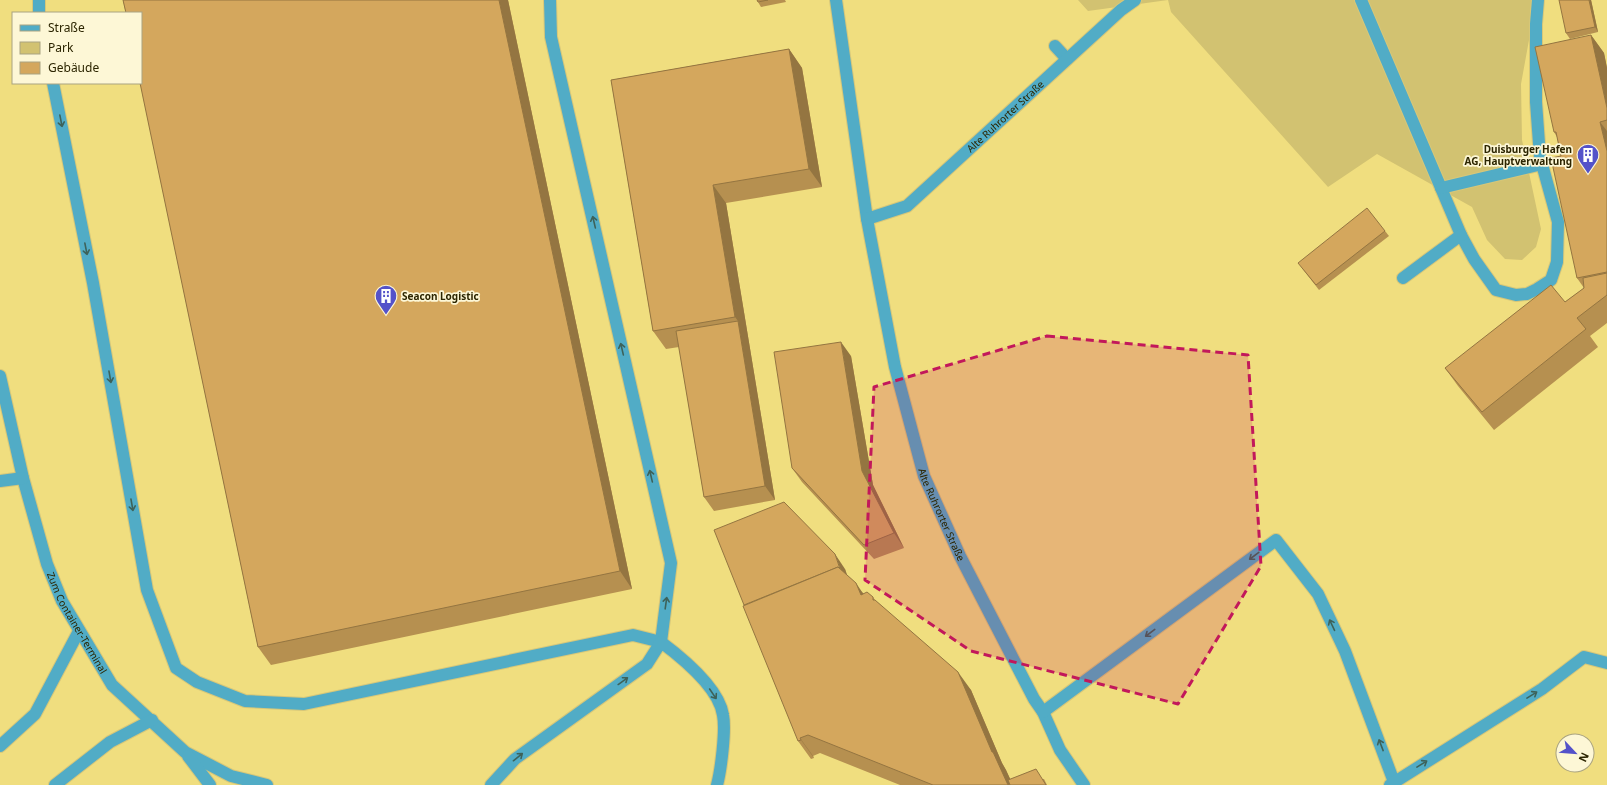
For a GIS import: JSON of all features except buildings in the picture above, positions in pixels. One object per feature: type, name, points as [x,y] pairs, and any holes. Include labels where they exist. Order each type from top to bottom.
[{"type":"street","points":[[39,0],[39,12]]},
{"type":"street","points":[[491,785],[515,759],[647,664],[660,642],[671,563],[551,37],[550,0]]},
{"type":"street","name":"Alte Ruhrorter Straße","points":[[836,0],[867,219],[895,367],[924,476],[960,556],[1034,699],[1043,712],[1060,750],[1084,785]]},
{"type":"street","name":"Alte Ruhrorter Straße","points":[[867,219],[907,206],[1121,10],[1135,0]]},
{"type":"street","points":[[1361,0],[1461,235],[1474,259],[1496,290],[1516,295],[1526,294],[1551,280],[1557,262],[1558,222],[1540,157],[1536,102],[1536,24],[1538,0]]},
{"type":"street","points":[[1055,46],[1068,59]]},
{"type":"street","points":[[53,84],[93,283],[147,590],[176,668],[197,682],[245,701],[304,704],[633,635],[660,642],[688,663],[710,689],[721,708],[724,715],[723,742],[717,785]]},
{"type":"street","points":[[1441,188],[1542,164]]},
{"type":"street","points":[[1403,278],[1461,235]]},
{"type":"street","name":"Zum Container-Terminal","points":[[0,376],[46,564],[62,601],[78,631],[112,685],[152,720],[185,752],[231,776],[267,785]]},
{"type":"street","points":[[0,481],[24,478]]},
{"type":"street","points":[[1043,712],[1276,540],[1318,594],[1345,652],[1392,783],[1542,689],[1584,657],[1607,663]]},
{"type":"street","points":[[0,746],[35,714],[78,631]]},
{"type":"street","points":[[55,785],[110,742],[152,720]]},
{"type":"street","points":[[185,752],[210,785]]},
{"type":"highlighted area","points":[[1047,336],[1248,355],[1261,566],[1178,704],[971,651],[865,580],[874,387]]},
{"type":"shaded area","points":[[0,0],[1607,0],[1607,785],[0,785]]},
{"type":"green space","points":[[1078,0],[1168,0],[1088,11]]},
{"type":"green space","points":[[1168,0],[1531,0],[1531,29],[1521,84],[1522,140],[1541,229],[1536,247],[1522,260],[1505,259],[1487,240],[1472,207],[1377,154],[1328,187],[1171,12]]},
{"type":"place","name":"Duisburger Hafen AG, Hauptverwaltung","points":[[1588,174]]},
{"type":"place","name":"Seacon Logistic","points":[[386,316]]}]
